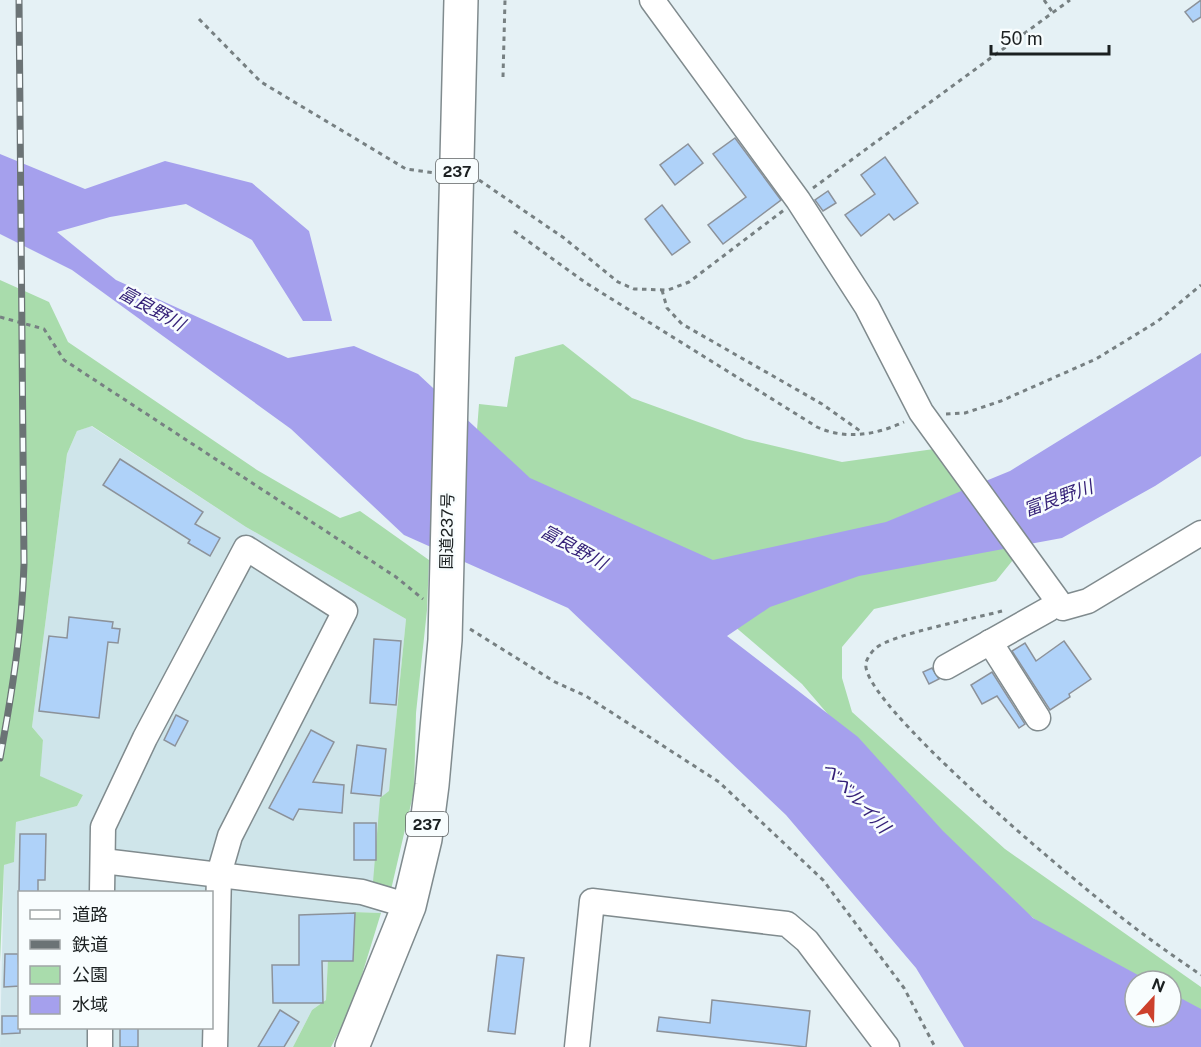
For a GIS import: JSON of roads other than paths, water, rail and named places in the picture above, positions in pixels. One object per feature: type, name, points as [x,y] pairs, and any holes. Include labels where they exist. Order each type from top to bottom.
[{"type":"highway","name":"国道237号","points":[[352,1047],[409,906],[425,839],[432,785],[445,640],[438,598],[452,343],[461,0]]},
{"type":"street","points":[[652,0],[798,200],[867,307],[925,416],[1051,602],[1064,608],[1088,601],[1201,533]]},
{"type":"street","points":[[102,891],[103,827],[150,728],[246,548],[345,610],[230,836],[219,874],[215,1047]]},
{"type":"street","points":[[946,667],[990,642],[1051,602]]},
{"type":"street","points":[[990,642],[1038,717]]},
{"type":"street","points":[[103,861],[362,892],[409,906]]},
{"type":"street","points":[[577,1047],[592,901],[787,924],[807,941],[887,1047]]},
{"type":"street","points":[[100,1029],[100,1047]]},
{"type":"water","points":[[0,154],[85,189],[165,161],[252,183],[309,231],[332,321],[303,321],[252,240],[186,204],[110,217],[57,232],[116,280],[288,358],[354,346],[418,374],[530,478],[713,560],[886,522],[1010,471],[1201,353],[1201,456],[1155,486],[1062,538],[859,576],[770,607],[727,636],[858,737],[943,831],[1033,918],[1127,969],[1123,969],[1123,1029],[1183,1029],[1183,999],[1201,1009],[1201,1047],[964,1047],[916,968],[786,815],[568,608],[404,535],[291,429],[72,270],[0,234]]},
{"type":"railway","points":[[0,758],[16,661],[24,564],[19,0]]},
{"type":"water label","name":"富良野川","points":[[152,308]]},
{"type":"water label","name":"富良野川","points":[[1058,498]]},
{"type":"water label","name":"富良野川","points":[[574,547]]},
{"type":"water label","name":"ベベルイ川","points":[[856,797]]}]
